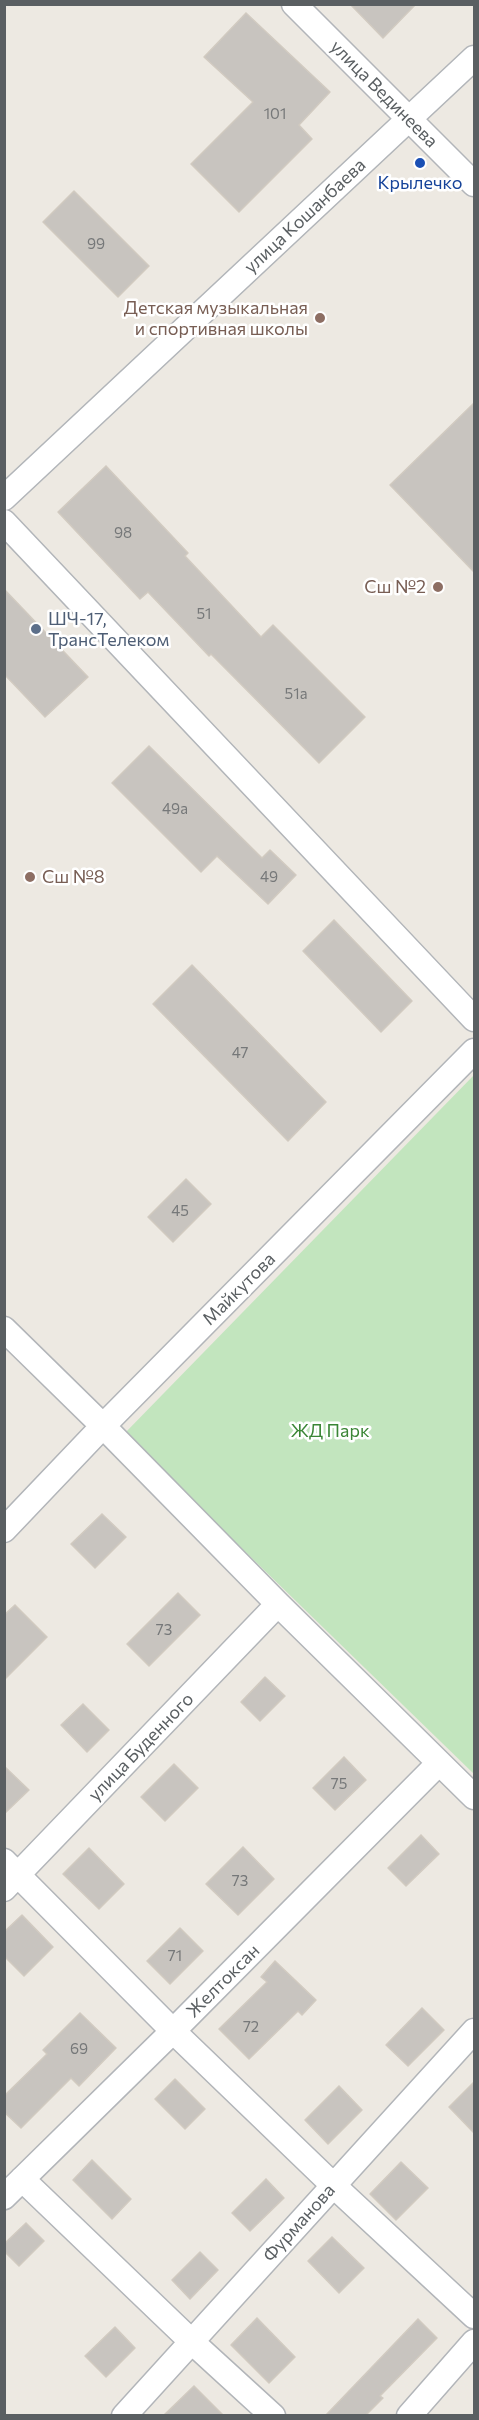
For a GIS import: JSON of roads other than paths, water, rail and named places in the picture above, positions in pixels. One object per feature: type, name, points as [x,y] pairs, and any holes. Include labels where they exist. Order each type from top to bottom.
[{"type":"street","name":"улица Вединеева","points":[[294,4],[474,184]]},
{"type":"street","name":"улица Кошанбаева","points":[[4,498],[474,58]]},
{"type":"street","points":[[4,522],[474,1019]]},
{"type":"street","name":"Майкутова","points":[[4,1530],[474,1051]]},
{"type":"street","points":[[4,1329],[104,1426],[278,1604],[474,1797]]},
{"type":"street","name":"улица Буденного","points":[[9,1875],[278,1604]]},
{"type":"street","name":"Желтоксан","points":[[4,2197],[173,2031],[439,1763]]},
{"type":"street","points":[[9,1875],[333,2185],[474,2316]]},
{"type":"street","name":"Фурманова","points":[[124,2415],[474,2031]]},
{"type":"street","points":[[22,2179],[192,2342],[273,2415]]},
{"type":"street","points":[[409,2415],[474,2342]]},
{"type":"place","name":"Крылечко","points":[[420,163]]},
{"type":"place","name":"Детская музыкальная и спортивная школы","points":[[320,318]]},
{"type":"place","name":"Сш №2","points":[[438,587]]},
{"type":"place","name":"ШЧ-17, ТрансТелеком","points":[[36,629]]},
{"type":"place","name":"Сш №8","points":[[30,877]]},
{"type":"park label","name":"ЖД Парк","points":[[330,1431]]}]
